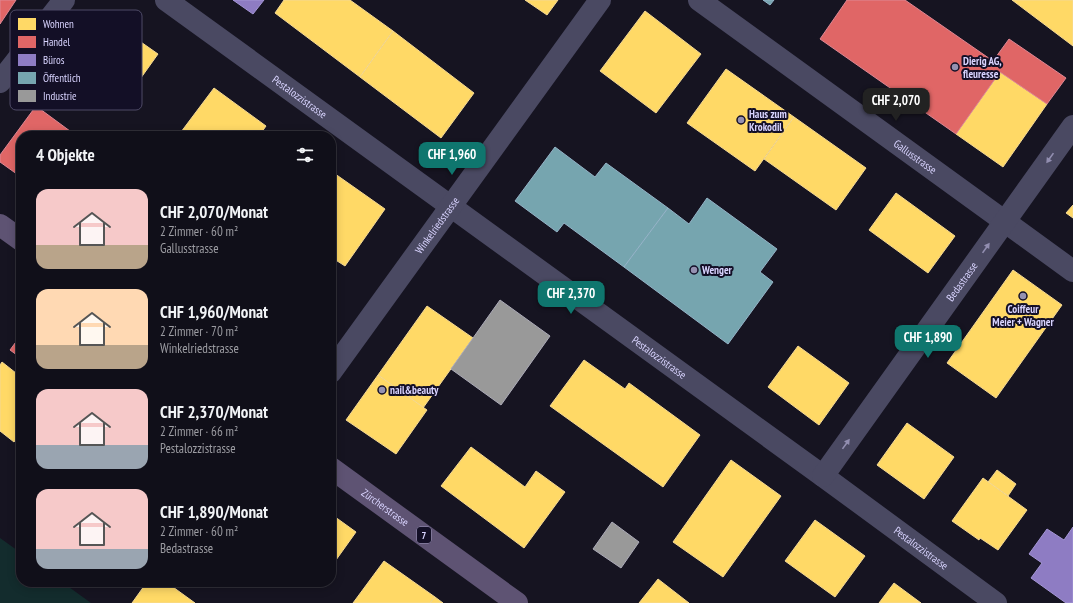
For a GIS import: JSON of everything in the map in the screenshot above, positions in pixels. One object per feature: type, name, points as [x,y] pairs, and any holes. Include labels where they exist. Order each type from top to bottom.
[{"type":"main road","points":[[0,225],[16,236]]},
{"type":"main road","name":"Zürcherstrasse","points":[[336,472],[517,603]]},
{"type":"street","points":[[56,10],[64,0]]},
{"type":"street","name":"Pestalozzistrasse","points":[[166,0],[996,603]]},
{"type":"street","name":"Winkelriedstrasse","points":[[336,365],[600,0]]},
{"type":"street","name":"Gallusstrasse","points":[[699,0],[1073,271]]},
{"type":"street","points":[[0,82],[10,69]]},
{"type":"street","name":"Bedastrasse","points":[[823,476],[1073,126]]},
{"type":"green space","points":[[0,538],[16,549],[16,587],[69,587],[91,603],[0,603]]},
{"type":"building: Wohnen","points":[[284,0],[350,0],[393,31],[360,77],[275,13]]},
{"type":"building: Wohnen","points":[[525,0],[558,0],[547,15]]},
{"type":"building: Wohnen","points":[[1012,0],[1073,0],[1073,46]]},
{"type":"building: Wohnen","points":[[645,11],[701,54],[656,113],[600,71]]},
{"type":"building: Wohnen","points":[[393,31],[474,93],[441,138],[360,77]]},
{"type":"building: Wohnen","points":[[142,43],[158,54],[142,76]]},
{"type":"building: Wohnen","name":"Haus zum Krokodil","points":[[726,69],[794,117],[755,171],[687,123]]},
{"type":"building: Wohnen","points":[[1000,72],[1047,104],[1003,167],[956,134]]},
{"type":"building: Wohnen","points":[[214,88],[266,126],[262,131],[182,131]]},
{"type":"building: Wohnen","points":[[794,117],[866,168],[836,210],[764,159]]},
{"type":"building: Wohnen","points":[[336,175],[385,209],[345,266],[336,260]]},
{"type":"building: Wohnen","points":[[896,193],[955,236],[928,273],[869,230]]},
{"type":"building: Wohnen","points":[[1073,205],[1073,218],[1066,213]]},
{"type":"building: Wohnen","points":[[1013,270],[1062,305],[996,398],[947,363]]},
{"type":"building: Wohnen","points":[[427,306],[473,338],[423,408],[378,375]]},
{"type":"building: Wohnen","points":[[798,346],[849,383],[819,425],[768,387]]},
{"type":"building: Wohnen","points":[[584,360],[625,389],[629,383],[700,435],[663,487],[550,406]]},
{"type":"building: Wohnen","points":[[2,362],[16,373],[16,439],[14,442],[0,431],[0,365]]},
{"type":"building: Wohnen","points":[[378,375],[427,410],[396,454],[346,420]]},
{"type":"building: Wohnen","points":[[907,423],[954,457],[924,499],[877,465]]},
{"type":"building: Wohnen","points":[[471,447],[525,487],[536,471],[565,492],[524,548],[441,486]]},
{"type":"building: Wohnen","points":[[731,460],[781,496],[723,577],[673,542]]},
{"type":"building: Wohnen","points":[[997,470],[1016,484],[1008,496],[988,482]]},
{"type":"building: Wohnen","points":[[983,478],[1027,510],[998,550],[980,538],[979,540],[952,521]]},
{"type":"building: Wohnen","points":[[336,518],[356,532],[336,560]]},
{"type":"building: Wohnen","points":[[815,520],[865,556],[835,597],[785,561]]},
{"type":"building: Wohnen","points":[[384,561],[435,597],[430,603],[353,603]]},
{"type":"building: Wohnen","points":[[658,579],[689,603],[639,603]]},
{"type":"building: Wohnen","points":[[894,583],[921,603],[879,603]]},
{"type":"building: Wohnen","points":[[143,587],[173,587],[195,603],[132,603]]},
{"type":"building: Wohnen","points":[[435,597],[443,603],[430,603]]},
{"type":"building: Handel","points":[[0,0],[16,0],[0,24]]},
{"type":"building: Handel","name":"Dierig AG, fleuresse","points":[[847,0],[905,0],[993,61],[1009,39],[1066,78],[1047,104],[1000,72],[956,134],[820,39]]},
{"type":"building: Handel","points":[[33,110],[41,110],[70,131],[18,131]]},
{"type":"building: Handel","points":[[16,133],[16,173],[0,162],[0,155]]},
{"type":"building: Handel","points":[[16,342],[16,354],[10,350]]},
{"type":"building: Büros","points":[[233,0],[264,0],[253,14]]},
{"type":"building: Büros","points":[[1073,527],[1073,603],[1066,603],[1031,578],[1042,563],[1029,554],[1047,529],[1064,540]]},
{"type":"building: Öffentlich","points":[[763,0],[774,0],[770,5]]},
{"type":"building: Öffentlich","points":[[555,147],[595,177],[606,163],[668,208],[624,267],[564,223],[557,232],[515,201]]},
{"type":"building: Öffentlich","name":"Wenger","points":[[707,198],[777,249],[760,272],[773,282],[728,344],[624,267],[668,208],[689,224]]},
{"type":"building: Industrie","points":[[500,300],[550,336],[501,405],[451,369]]},
{"type":"building: Industrie","points":[[612,522],[639,542],[621,568],[593,549]]},
{"type":"place","name":"Dierig AG, fleuresse","points":[[955,67]]},
{"type":"place","name":"Haus zum Krokodil","points":[[741,120]]},
{"type":"place","name":"Wenger","points":[[694,270]]},
{"type":"place","name":"Coiffeur Meier + Wagner","points":[[1023,296]]},
{"type":"place","name":"nail&beauty","points":[[382,390]]}]
